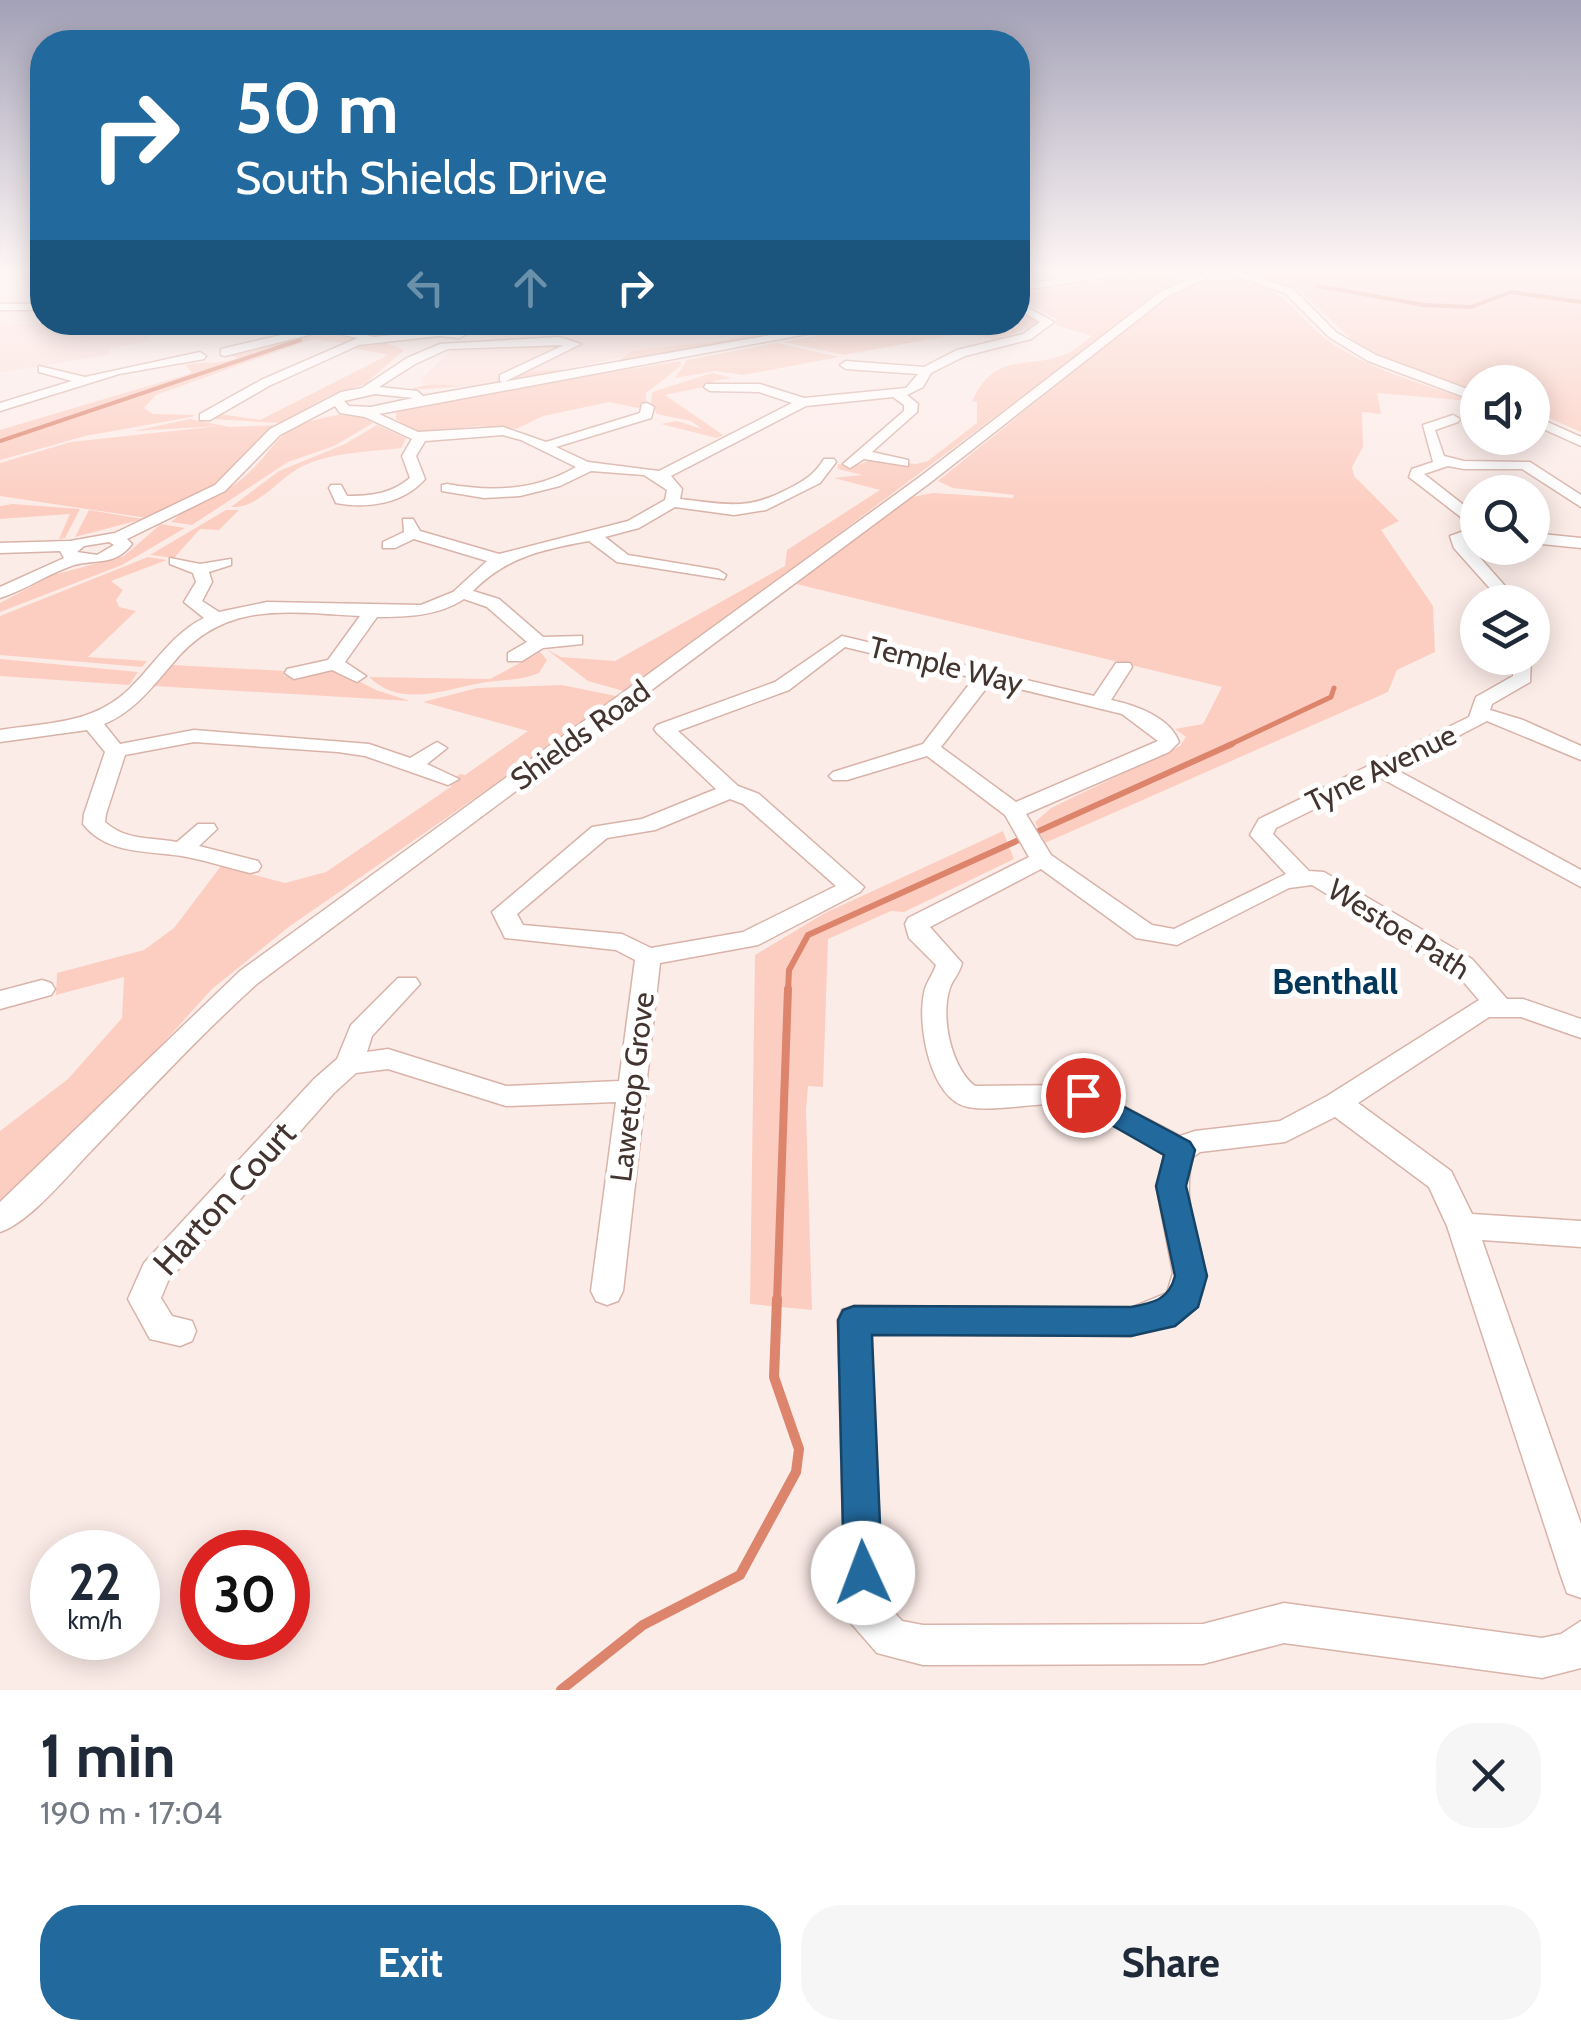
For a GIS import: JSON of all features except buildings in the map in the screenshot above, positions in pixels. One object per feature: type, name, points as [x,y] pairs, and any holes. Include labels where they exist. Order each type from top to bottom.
[{"type":"street","points":[[225,352],[230,351]]},
{"type":"street","points":[[206,409],[227,404],[337,351]]},
{"type":"street","points":[[412,361],[415,351]]},
{"type":"street","points":[[349,408],[364,391],[430,351]]},
{"type":"street","points":[[490,382],[542,351],[564,351]]},
{"type":"street","points":[[0,548],[111,555],[124,544],[117,538],[220,488],[248,464],[264,442],[298,420],[349,408],[574,377],[713,351]]},
{"type":"street","points":[[710,387],[740,382],[804,402],[898,394],[915,388],[926,371],[966,351]]},
{"type":"street","name":"Shields Road","points":[[0,1220],[84,1144],[218,1003],[249,977],[926,479],[1091,351]]},
{"type":"street","points":[[1359,351],[1460,391]]},
{"type":"street","points":[[118,352],[157,363]]},
{"type":"street","points":[[0,407],[86,381],[200,356]]},
{"type":"street","points":[[846,365],[876,363],[926,371]]},
{"type":"street","points":[[42,369],[86,381]]},
{"type":"street","points":[[395,374],[391,384],[395,430],[420,436],[499,430],[525,435],[562,458],[588,466],[662,475],[804,402]]},
{"type":"street","points":[[364,391],[392,403]]},
{"type":"street","points":[[856,464],[910,412],[910,404],[898,394]]},
{"type":"street","points":[[546,446],[647,411],[664,419]]},
{"type":"street","points":[[1445,462],[1434,456],[1428,428],[1453,418]]},
{"type":"street","points":[[1550,427],[1581,442]]},
{"type":"street","points":[[335,498],[375,500],[408,488],[418,479],[409,456],[420,436]]},
{"type":"street","points":[[1460,509],[1416,476],[1417,472],[1445,462],[1524,465],[1581,502]]},
{"type":"street","points":[[672,502],[749,512],[767,507],[826,468],[904,463]]},
{"type":"street","points":[[447,488],[473,500],[539,489],[588,466]]},
{"type":"street","points":[[0,736],[92,722],[130,700],[178,643],[216,618],[274,607],[372,612],[424,610],[465,594],[500,560],[646,522],[672,502],[675,488],[662,475]]},
{"type":"street","points":[[388,545],[410,528],[500,560]]},
{"type":"street","points":[[592,536],[623,558],[676,578],[718,575]]},
{"type":"street","points":[[1550,540],[1581,543]]},
{"type":"street","points":[[0,593],[74,552]]},
{"type":"street","points":[[176,561],[200,570],[225,562]]},
{"type":"street","points":[[1478,565],[1496,585]]},
{"type":"street","points":[[200,570],[204,582],[193,602],[216,618]]},
{"type":"street","points":[[465,594],[494,603],[539,642]]},
{"type":"street","points":[[294,674],[334,664],[372,612]]},
{"type":"street","points":[[515,657],[539,642],[576,640]]},
{"type":"street","name":"Temple Way","points":[[730,792],[664,730],[782,686],[835,643],[852,642],[1130,710],[1166,734],[1169,742],[1014,811]]},
{"type":"street","points":[[334,664],[357,676]]},
{"type":"street","points":[[1100,703],[1123,667]]},
{"type":"street","points":[[840,776],[930,748],[988,675]]},
{"type":"street","name":"Tyne Avenue","points":[[1301,876],[1261,836],[1267,824],[1483,714],[1483,701],[1523,675]]},
{"type":"street","points":[[1483,714],[1516,724],[1581,754]]},
{"type":"street","points":[[92,722],[115,751],[114,763],[94,804],[94,824],[123,844],[182,849],[250,866]]},
{"type":"street","points":[[115,751],[174,737],[250,749],[369,750],[448,778]]},
{"type":"street","points":[[414,766],[437,748]]},
{"type":"street","name":"Westoe Path","points":[[930,748],[1014,811],[1042,858],[1145,932],[1165,938],[1198,929],[1301,876],[1330,884],[1463,965],[1497,1004]]},
{"type":"street","points":[[1380,769],[1581,880]]},
{"type":"street","points":[[648,957],[622,942],[514,932],[504,912],[600,832],[647,825],[730,792]]},
{"type":"street","name":"Lawetop Grove","points":[[607,1291],[648,957],[749,939],[852,887],[751,799],[730,792]]},
{"type":"street","points":[[182,849],[206,829]]},
{"type":"street","points":[[1042,858],[918,924],[918,932],[949,963],[950,969],[936,993],[942,1058],[949,1080],[970,1098],[1083,1095],[1180,1150]]},
{"type":"street","name":"Harton Court","points":[[180,1331],[162,1329],[144,1299],[155,1272],[324,1086],[349,1064],[360,1032],[407,984]]},
{"type":"street","points":[[0,1000],[42,989]]},
{"type":"street","points":[[1581,1029],[1548,1014],[1497,1004],[1456,1024],[1337,1103],[1285,1131],[1195,1142],[1180,1150],[1171,1186],[1191,1276],[1186,1298],[1163,1316],[1131,1322],[854,1320],[864,1608],[891,1639],[923,1645],[1203,1644],[1284,1624],[1542,1658],[1572,1652],[1581,1642]]},
{"type":"street","points":[[349,1064],[388,1059],[506,1096],[630,1090]]},
{"type":"street","points":[[1337,1103],[1441,1180],[1462,1226],[1581,1579]]},
{"type":"street","points":[[1462,1226],[1581,1234]]},
{"type":"shaded area","points":[[0,351],[109,351],[107,355],[0,373]]},
{"type":"shaded area","points":[[280,351],[156,395],[144,408],[153,414],[196,415],[191,417],[85,436],[0,460],[0,430],[192,373],[185,365],[237,358],[228,354]]},
{"type":"shaded area","points":[[368,351],[403,351],[365,384],[331,395],[280,423],[213,419],[220,414],[260,420],[388,355]]},
{"type":"shaded area","points":[[451,351],[657,351],[479,386],[423,384],[422,378]]},
{"type":"shaded area","points":[[630,351],[697,351],[523,382],[491,384],[532,372],[610,365]]},
{"type":"shaded area","points":[[735,351],[812,351],[839,357],[743,375],[716,371],[675,378],[687,360]]},
{"type":"shaded area","points":[[825,351],[866,351],[844,355]]},
{"type":"shaded area","points":[[1083,351],[627,692],[588,681],[546,649],[561,657],[615,661],[785,566],[787,550],[880,490],[834,478],[862,475],[838,469],[838,464],[854,466],[875,459],[916,464],[928,461],[977,423],[977,402],[972,401],[991,375],[1001,368]]},
{"type":"shaded area","points":[[1099,351],[1344,351],[1388,372],[1460,397],[1377,393],[1381,414],[1362,412],[1363,447],[1352,467],[1354,476],[1399,521],[1381,530],[1433,606],[1435,652],[1397,670],[1388,692],[1045,843],[1035,822],[1051,808],[1180,746],[1186,737],[1175,729],[1203,724],[1222,687],[796,584],[912,497],[933,493],[1013,498],[1014,495],[953,488],[938,481]]},
{"type":"shaded area","points":[[1364,351],[1581,351],[1581,432],[1550,418],[1550,365],[1460,365],[1460,386],[1372,358]]},
{"type":"shaded area","points":[[680,361],[681,366],[646,393],[646,404],[638,408],[609,402],[543,416],[516,429],[478,426],[426,432],[412,430],[396,419],[396,413],[437,400]]},
{"type":"shaded area","points":[[712,373],[732,378],[665,395],[723,435],[717,438],[661,424],[677,421],[702,429],[691,421],[657,414],[651,404],[652,392]]},
{"type":"shaded area","points":[[426,385],[465,386],[409,390]]},
{"type":"shaded area","points":[[338,415],[363,417],[373,423],[334,446],[288,462],[192,525],[171,522],[238,482],[287,432]]},
{"type":"shaded area","points":[[190,419],[229,427],[280,425],[251,446],[229,475],[202,494],[147,518],[0,496],[0,463],[71,442],[219,426],[134,431]]},
{"type":"shaded area","points":[[377,425],[406,438],[401,448],[310,463],[259,499],[231,507],[279,471],[345,444]]},
{"type":"shaded area","points":[[0,506],[80,509],[65,538],[59,539],[70,514],[0,519]]},
{"type":"shaded area","points":[[89,510],[143,519],[75,537]]},
{"type":"shaded area","points":[[226,510],[239,510],[219,530],[200,529],[174,558],[150,555]]},
{"type":"shaded area","points":[[161,524],[185,528],[122,565],[0,612],[0,603],[53,575],[124,556]]},
{"type":"shaded area","points":[[148,557],[167,560],[111,581],[123,590],[116,600],[119,607],[136,611],[88,657],[147,661],[142,667],[0,655],[0,616]]},
{"type":"shaded area","points":[[540,652],[547,660],[539,673],[435,693],[393,692],[369,677],[490,679]]},
{"type":"shaded area","points":[[0,659],[138,672],[129,685],[0,676]]},
{"type":"shaded area","points":[[173,665],[285,671],[284,676],[333,668],[376,690],[410,701],[154,686]]},
{"type":"shaded area","points":[[562,685],[621,697],[290,926],[212,989],[92,1122],[0,1204],[0,1131],[68,1079],[122,1018],[124,977],[56,995],[57,973],[144,950],[174,928],[221,866],[285,883],[326,872],[452,786],[448,783],[460,774],[465,775],[528,731],[423,702],[477,688]]},
{"type":"shaded area","points":[[1003,831],[1014,859],[904,912],[891,911],[828,939],[823,1087],[808,1086],[806,1110],[812,1310],[750,1304],[755,955],[825,913]]},
{"type":"waterway","points":[[0,441],[268,351]]},
{"type":"waterway","points":[[1227,746],[1331,697],[1334,688]]},
{"type":"waterway","points":[[788,992],[789,970],[808,935],[1232,744]]},
{"type":"waterway","points":[[777,1301],[788,989]]},
{"type":"waterway","points":[[561,1690],[643,1625],[740,1575],[796,1472],[799,1449],[774,1377],[777,1299]]},
{"type":"district","name":"Benthall","points":[[1335,981]]},
{"type":"route","points":[[863,1573],[854,1320],[1131,1322],[1163,1316],[1186,1298],[1191,1276],[1171,1186],[1180,1150],[1083,1095]]}]
